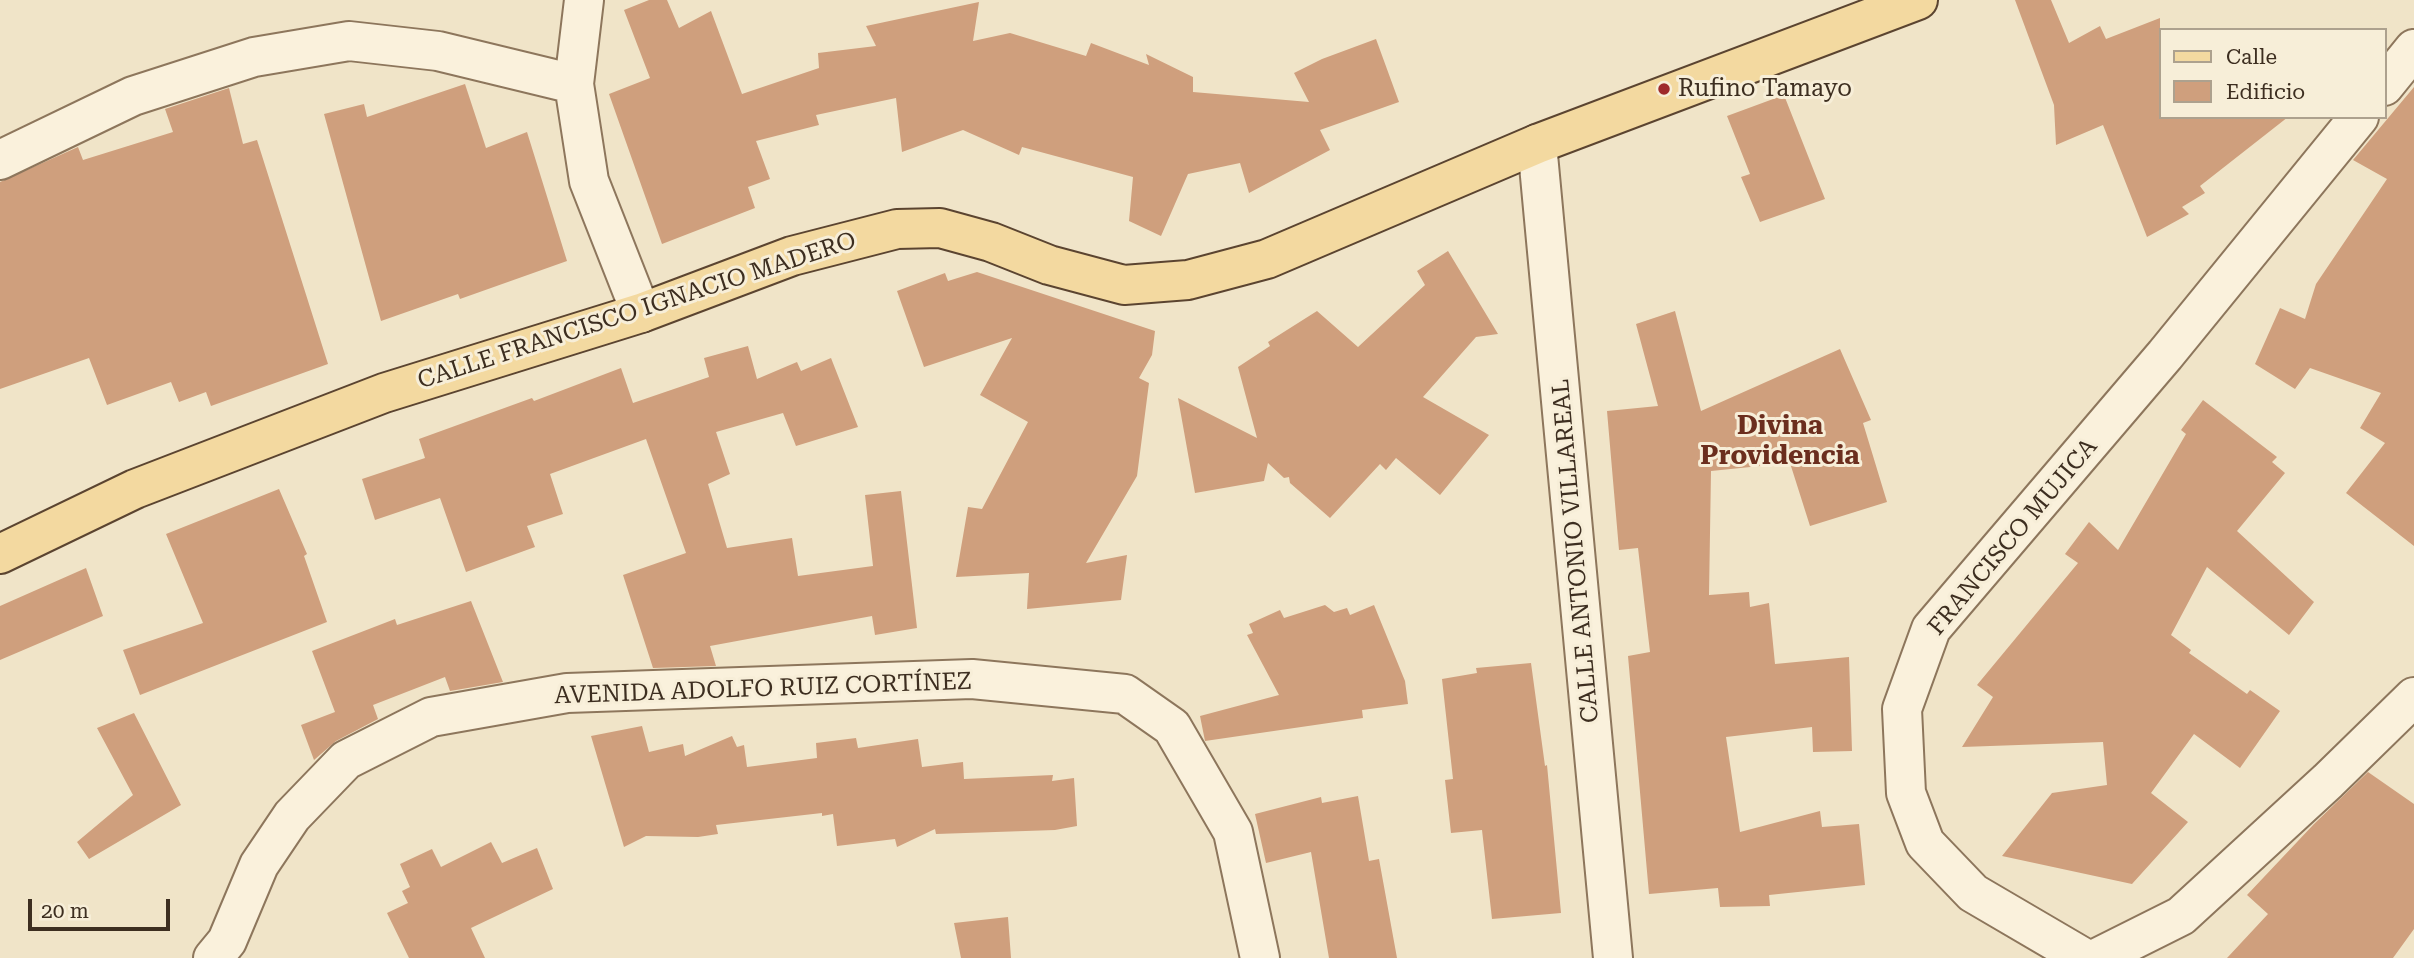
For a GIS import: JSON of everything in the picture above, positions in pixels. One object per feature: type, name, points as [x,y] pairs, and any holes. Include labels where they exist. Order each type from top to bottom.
[{"type":"main road","name":"CALLE FRANCISCO IGNACIO MADERO","points":[[0,554],[135,489],[383,393],[641,313],[792,256],[897,229],[940,228],[991,242],[1049,265],[1124,285],[1188,280],[1267,259],[1537,144],[1918,0]]},
{"type":"street","points":[[584,0],[574,84],[589,181],[641,313]]},
{"type":"street","points":[[0,160],[134,96],[254,57],[349,41],[438,51],[574,84]]},
{"type":"street","points":[[2386,84],[2414,49]]},
{"type":"street","name":"FRANCISCO MUJICA","points":[[2084,958],[1973,893],[1925,843],[1906,793],[1902,709],[1931,629],[2165,355],[2357,119]]},
{"type":"street","name":"CALLE ANTONIO VILLAREAL","points":[[1537,144],[1613,958]]},
{"type":"street","name":"AVENIDA ADOLFO RUIZ CORTÍNEZ","points":[[213,958],[227,941],[259,865],[292,816],[346,761],[431,717],[567,693],[972,679],[1125,694],[1172,727],[1233,832],[1260,958]]},
{"type":"street","points":[[2097,958],[2181,916],[2328,781],[2414,696]]},
{"type":"building","points":[[649,0],[667,0],[679,28],[711,11],[742,94],[819,68],[818,53],[876,46],[866,26],[979,2],[973,41],[1010,33],[1086,56],[1091,43],[1149,65],[1146,54],[1193,77],[1193,92],[1309,102],[1294,73],[1322,59],[1376,39],[1399,102],[1320,130],[1330,150],[1249,193],[1240,163],[1188,174],[1161,236],[1129,221],[1133,177],[1022,147],[1019,155],[963,130],[902,152],[896,98],[816,115],[819,125],[756,141],[770,179],[748,187],[755,208],[662,244],[609,94],[650,78],[624,10]]},
{"type":"building","points":[[2015,0],[2051,0],[2069,43],[2100,26],[2106,39],[2160,18],[2158,119],[2285,119],[2200,186],[2205,193],[2182,207],[2189,214],[2147,237],[2103,125],[2056,145],[2054,105]]},
{"type":"building","points":[[465,84],[486,148],[527,132],[567,261],[460,299],[458,294],[381,321],[324,114],[364,104],[367,117]]},
{"type":"building","points":[[2414,87],[2414,546],[2346,493],[2385,443],[2360,428],[2381,393],[2310,368],[2295,389],[2255,364],[2280,308],[2305,319],[2316,284],[2387,179],[2353,160]]},
{"type":"building","points":[[229,88],[243,144],[257,140],[328,364],[211,406],[206,392],[179,402],[171,382],[107,405],[89,358],[0,389],[0,182],[78,147],[83,160],[173,132],[165,109]]},
{"type":"building","points":[[1784,95],[1825,199],[1760,222],[1741,177],[1750,174],[1727,116]]},
{"type":"building","points":[[1448,251],[1498,334],[1476,337],[1423,397],[1489,435],[1440,495],[1396,458],[1386,470],[1380,464],[1330,518],[1290,483],[1289,477],[1284,478],[1268,463],[1264,481],[1195,493],[1178,398],[1257,438],[1238,367],[1270,346],[1268,342],[1317,311],[1358,347],[1425,285],[1417,271]]},
{"type":"building","points":[[977,272],[1155,331],[1152,355],[1139,378],[1149,383],[1137,476],[1086,563],[1127,555],[1121,600],[1027,609],[1029,573],[956,577],[968,507],[982,509],[1028,422],[980,395],[1012,338],[924,367],[897,291],[945,273],[948,281]]},
{"type":"building","points":[[1675,311],[1701,411],[1840,349],[1871,420],[1863,423],[1887,502],[1810,526],[1790,463],[1711,471],[1709,595],[1749,592],[1750,607],[1769,603],[1775,664],[1849,657],[1852,751],[1813,752],[1812,727],[1726,737],[1740,832],[1820,811],[1822,827],[1859,824],[1865,885],[1769,895],[1770,906],[1720,907],[1718,888],[1649,894],[1628,656],[1650,652],[1638,548],[1619,550],[1607,411],[1658,406],[1636,324]]},
{"type":"building","points":[[748,346],[757,379],[797,362],[801,371],[831,358],[858,427],[796,446],[783,413],[716,432],[730,474],[708,484],[727,548],[792,538],[798,576],[873,566],[865,495],[901,491],[917,628],[875,635],[872,616],[710,646],[716,666],[653,668],[623,575],[686,553],[646,439],[550,474],[563,514],[527,526],[535,547],[466,572],[440,498],[375,520],[362,479],[425,458],[419,439],[532,398],[534,401],[621,368],[633,403],[709,377],[704,358]]},
{"type":"building","points":[[2203,400],[2277,457],[2272,462],[2285,473],[2237,531],[2314,602],[2289,635],[2207,567],[2171,635],[2191,650],[2189,653],[2247,694],[2250,690],[2280,711],[2240,768],[2194,734],[2151,793],[2188,822],[2132,884],[2002,856],[2052,793],[2107,785],[2103,742],[1962,747],[1993,697],[1977,685],[2078,563],[2065,554],[2089,522],[2118,550],[2186,434],[2181,430]]},
{"type":"building","points":[[279,489],[307,554],[304,556],[327,622],[140,695],[123,650],[203,623],[166,534]]},
{"type":"building","points":[[86,568],[103,616],[0,660],[0,606]]},
{"type":"building","points":[[471,601],[503,682],[450,691],[445,677],[373,705],[378,719],[336,741],[314,760],[301,725],[335,712],[312,651],[395,619],[397,625]]},
{"type":"building","points":[[1325,605],[1334,612],[1347,608],[1350,615],[1374,605],[1405,681],[1408,704],[1362,710],[1363,718],[1205,741],[1200,716],[1279,695],[1247,635],[1253,633],[1249,624],[1280,610],[1284,618]]},
{"type":"building","points":[[1531,663],[1545,766],[1547,765],[1561,913],[1492,919],[1482,830],[1451,833],[1445,780],[1453,779],[1442,679],[1477,673],[1476,668]]},
{"type":"building","points":[[134,713],[181,805],[89,859],[77,842],[133,795],[97,728]]},
{"type":"building","points":[[642,726],[649,752],[683,744],[685,756],[732,736],[737,747],[744,745],[747,767],[817,758],[816,743],[856,738],[858,748],[918,739],[922,767],[963,762],[964,779],[1053,775],[1052,781],[1074,778],[1077,826],[1055,830],[936,834],[935,829],[897,847],[895,839],[837,846],[833,814],[822,816],[822,813],[716,825],[718,834],[698,837],[646,836],[624,847],[591,736]]},
{"type":"building","points":[[2368,772],[2414,804],[2414,929],[2393,958],[2227,958],[2268,914],[2247,895]]},
{"type":"building","points":[[1358,796],[1369,861],[1379,859],[1397,958],[1329,958],[1311,852],[1266,863],[1255,814],[1321,797],[1322,803]]},
{"type":"building","points":[[491,842],[502,863],[537,848],[553,889],[471,928],[485,958],[409,958],[387,913],[408,903],[402,891],[410,887],[400,864],[432,849],[441,867]]},
{"type":"building","points":[[1008,917],[1011,958],[961,958],[954,923]]},
{"type":"place","name":"Rufino Tamayo","points":[[1664,89]]},
{"type":"district","name":"Divina Providencia","points":[[1780,441]]}]
